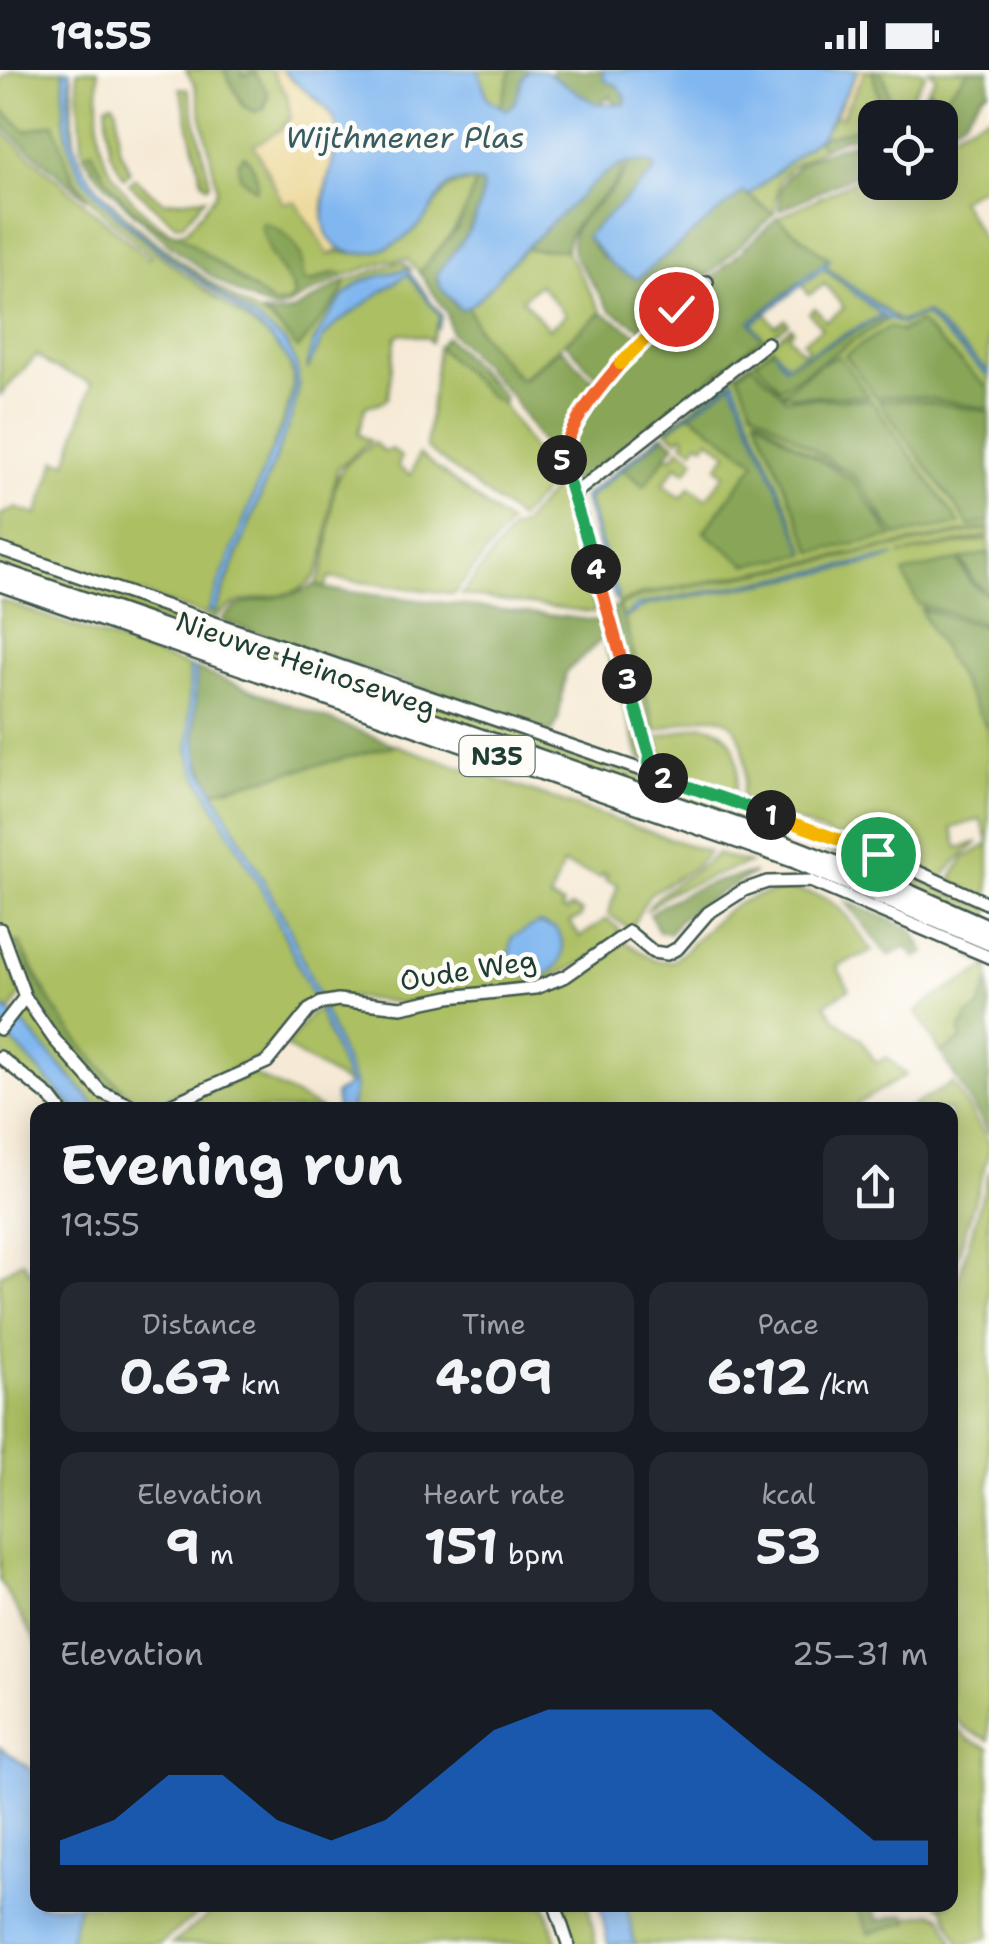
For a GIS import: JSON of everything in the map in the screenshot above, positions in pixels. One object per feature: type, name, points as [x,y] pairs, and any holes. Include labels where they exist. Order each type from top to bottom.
[{"type":"highway","name":"Nieuwe Heinoseweg","points":[[0,570],[746,830],[903,890],[989,928]]},
{"type":"highway","name":"Nieuwe Heinoseweg","points":[[0,583],[795,860],[989,942]]},
{"type":"street","points":[[648,772],[650,756],[562,456],[588,406],[646,335],[707,282]]},
{"type":"street","points":[[573,492],[766,343]]},
{"type":"street","points":[[0,549],[833,836],[989,904]]},
{"type":"street","name":"Oude Weg","points":[[176,1102],[268,1062],[309,1010],[320,1003],[345,1000],[401,1007],[448,997],[520,992],[566,976],[629,932],[653,952],[667,954],[678,948],[708,913],[744,890],[768,882],[810,881],[989,957]]},
{"type":"street","points":[[0,929],[22,1001],[91,1083],[122,1102]]},
{"type":"street","points":[[0,1029],[22,1001]]},
{"type":"street","points":[[0,1056],[54,1102]]},
{"type":"street","points":[[557,1912],[568,1944]]},
{"type":"green space","points":[[13,70],[64,70],[67,138],[82,175],[103,202],[161,256],[280,346],[290,367],[293,380],[289,403],[210,612],[215,613],[293,413],[300,384],[283,340],[148,237],[130,220],[192,269],[274,324],[298,347],[342,294],[346,281],[396,263],[404,263],[412,270],[405,268],[353,288],[318,335],[308,368],[323,338],[336,324],[408,273],[440,316],[431,342],[402,333],[396,336],[388,397],[366,406],[358,434],[370,441],[338,468],[324,554],[315,577],[306,586],[238,603],[215,619],[0,545],[0,515],[16,508],[37,515],[56,460],[67,463],[92,383],[50,366],[37,355],[0,395],[0,129],[148,259],[151,256],[103,213],[78,183],[54,123],[26,131],[0,108],[0,80]]},
{"type":"green space","points":[[70,70],[73,91],[76,148],[72,138]]},
{"type":"green space","points":[[77,70],[98,70],[100,140],[113,174],[140,208],[173,233],[139,215],[115,190],[92,151],[84,154]]},
{"type":"green space","points":[[186,70],[224,70],[244,107],[264,109],[268,99],[241,70],[271,70],[287,95],[291,117],[280,130],[255,145],[283,203],[295,200],[330,255],[368,253],[391,246],[420,224],[445,192],[453,186],[476,182],[460,220],[419,272],[407,259],[387,261],[344,276],[331,273],[307,283],[302,277],[302,265],[271,255],[291,284],[294,297],[286,304],[273,304],[174,233],[187,231],[217,187],[195,86]]},
{"type":"green space","points":[[224,70],[241,70],[244,76],[255,72],[268,93],[264,109],[255,112],[245,107]]},
{"type":"green space","points":[[478,70],[511,70],[500,109],[488,99]]},
{"type":"green space","points":[[511,70],[528,70],[515,102],[506,110],[500,109]]},
{"type":"green space","points":[[552,70],[602,70],[606,81],[623,92],[625,104],[615,104],[610,96],[594,103],[553,76]]},
{"type":"green space","points":[[866,70],[872,70],[880,100],[858,100],[858,128],[818,139],[823,148],[790,168],[779,180],[774,214],[749,195],[823,134],[835,116],[843,117]]},
{"type":"green space","points":[[872,70],[878,70],[885,79],[891,100],[880,100]]},
{"type":"green space","points":[[878,70],[920,70],[925,74],[909,100],[891,100]]},
{"type":"green space","points":[[928,70],[969,70],[955,89],[940,99],[928,89],[936,77]]},
{"type":"green space","points":[[969,70],[989,70],[989,91],[963,120],[958,123],[958,100],[922,100],[928,89],[944,98]]},
{"type":"green space","points":[[180,88],[188,89],[208,186],[202,181]]},
{"type":"green space","points":[[113,103],[117,109],[119,148],[130,172],[124,178],[110,152],[106,105]]},
{"type":"green space","points":[[0,108],[26,131],[54,123],[72,177],[87,199],[0,124]]},
{"type":"green space","points":[[989,115],[989,184],[960,199],[989,251],[989,372],[926,313],[901,322],[826,267],[829,259],[777,218],[858,179],[858,200],[958,200],[958,130]]},
{"type":"green space","points":[[858,128],[858,136],[823,148],[817,139]]},
{"type":"green space","points":[[858,142],[858,173],[779,211],[781,187],[787,176],[808,160]]},
{"type":"green space","points":[[92,150],[105,176],[139,215],[153,225],[179,234],[273,304],[286,304],[294,297],[294,290],[271,255],[263,223],[280,231],[295,245],[305,282],[338,272],[344,276],[279,310],[258,303],[203,270],[144,222],[98,176],[84,154]]},
{"type":"green space","points":[[244,155],[255,171],[256,190],[240,177],[238,163]]},
{"type":"green space","points":[[627,163],[654,165],[654,173],[586,237],[601,256],[637,279],[743,192],[774,214],[647,332],[610,310],[573,254],[572,239],[584,216],[623,176]]},
{"type":"green space","points":[[623,164],[613,186],[576,224],[566,250],[525,249],[597,178]]},
{"type":"green space","points":[[135,178],[163,202],[205,198],[183,224],[176,225],[129,184]]},
{"type":"green space","points":[[476,182],[482,183],[478,211],[437,281],[457,308],[468,307],[479,332],[519,379],[561,348],[589,376],[602,383],[574,424],[560,473],[512,397],[451,333],[447,313],[419,272],[458,228]]},
{"type":"green space","points":[[777,218],[829,259],[750,322],[763,337],[574,485],[566,468],[568,450],[592,405],[651,335]]},
{"type":"green space","points":[[525,249],[566,250],[602,312],[520,379],[479,332],[468,307]],"holes":[[[539,284],[566,315],[549,329],[522,299]]]},
{"type":"green space","points":[[823,268],[882,315],[787,364],[772,349],[780,388],[890,318],[902,324],[925,315],[989,377],[989,389],[919,323],[897,332],[876,396],[924,397],[989,409],[879,400],[970,525],[989,522],[989,527],[642,594],[618,604],[589,495],[622,469],[644,486],[667,455],[672,458],[680,448],[695,459],[686,472],[677,465],[663,485],[681,498],[690,487],[706,499],[725,474],[717,467],[728,453],[709,439],[704,445],[699,442],[693,450],[683,442],[686,438],[682,435],[678,439],[665,429],[752,363],[755,356],[791,327],[788,335],[802,352],[808,348],[803,341],[822,328],[809,313],[815,308],[826,321],[844,308],[825,284],[809,295],[802,285]],"holes":[[[756,368],[786,398],[871,400],[959,524],[885,518],[856,478],[753,409]],[[734,380],[807,553],[704,531],[756,462],[691,414],[669,429]],[[758,416],[836,468],[882,519],[891,536]]]},
{"type":"green space","points":[[346,281],[342,294],[298,349],[261,312],[295,310]]},
{"type":"green space","points":[[602,312],[642,337],[605,378],[565,343]]},
{"type":"green space","points":[[765,313],[775,326],[785,319],[788,323],[577,489],[574,485],[762,338],[753,323]]},
{"type":"green space","points":[[884,317],[890,318],[780,388],[756,361],[773,348],[785,366]]},
{"type":"green space","points":[[919,322],[989,389],[989,409],[924,397],[875,396],[845,355],[889,327],[901,332]]},
{"type":"green space","points":[[446,337],[499,391],[505,399],[503,404],[438,347]]},
{"type":"green space","points":[[438,347],[492,398],[501,401],[553,481],[519,519],[426,448]]},
{"type":"green space","points":[[839,356],[868,396],[794,396],[783,392],[820,364]]},
{"type":"green space","points":[[752,364],[786,398],[871,400],[960,524],[896,536],[856,478],[753,409],[738,374]]},
{"type":"green space","points":[[730,383],[806,554],[747,565],[704,532],[756,462],[691,414]]},
{"type":"green space","points":[[878,400],[923,401],[989,412],[989,522],[970,526]]},
{"type":"green space","points":[[755,415],[853,481],[892,537],[813,552]]},
{"type":"green space","points":[[663,434],[675,444],[644,486],[622,469]]},
{"type":"green space","points":[[374,443],[401,457],[398,467],[411,475],[419,454],[509,524],[454,594],[329,578],[325,588],[316,584],[326,556],[337,479],[346,464]]},
{"type":"green space","points":[[556,486],[597,613],[461,595],[512,529],[521,526]]},
{"type":"green space","points":[[571,495],[604,613],[597,613],[561,497]]},
{"type":"green space","points":[[989,529],[989,536],[899,555],[989,539],[989,553],[961,560],[973,581],[989,597],[971,583],[958,560],[904,573],[918,604],[989,624],[989,628],[921,610],[989,731],[989,844],[981,819],[952,828],[958,848],[978,842],[941,879],[740,799],[745,776],[743,749],[733,727],[724,720],[698,718],[656,731],[624,619],[647,605],[895,556],[647,603],[623,617],[619,606],[643,596]]},
{"type":"green space","points":[[989,553],[989,593],[973,581],[961,559]]},
{"type":"green space","points":[[0,554],[428,701],[423,714],[0,566]]},
{"type":"green space","points":[[958,560],[971,583],[989,597],[989,624],[918,604],[903,573]]},
{"type":"green space","points":[[316,584],[325,589],[609,625],[649,762],[640,759],[603,638],[566,672],[552,733],[221,621],[239,606],[293,594]]},
{"type":"green space","points":[[0,600],[190,667],[189,752],[196,773],[270,904],[314,999],[288,925],[214,791],[396,745],[709,852],[695,867],[650,894],[630,929],[608,914],[618,885],[605,880],[607,874],[603,873],[601,878],[563,864],[550,899],[563,905],[562,910],[568,911],[570,907],[582,912],[581,917],[570,922],[580,937],[606,919],[618,928],[619,935],[585,962],[544,981],[402,1003],[349,997],[299,1010],[261,1056],[160,1102],[135,1102],[87,1054],[64,1026],[19,942],[8,946],[0,922]]},
{"type":"green space","points":[[619,606],[656,731],[648,733],[611,609]]},
{"type":"green space","points":[[922,609],[989,628],[989,731],[925,619]]},
{"type":"green space","points":[[196,669],[396,745],[214,791],[195,751]]},
{"type":"green space","points":[[432,702],[609,763],[605,776],[427,716]]},
{"type":"green space","points":[[701,725],[723,733],[735,751],[733,797],[661,772],[658,765],[666,767],[658,737]]},
{"type":"green space","points":[[615,766],[729,805],[724,816],[611,778]]},
{"type":"green space","points":[[737,808],[796,829],[797,838],[732,819]]},
{"type":"green space","points":[[811,833],[989,907],[989,921],[808,843]]},
{"type":"green space","points":[[989,844],[989,900],[950,881],[964,858]]},
{"type":"green space","points":[[716,854],[749,863],[670,892],[646,911],[661,894]]},
{"type":"green space","points":[[755,873],[697,906],[670,933],[659,932],[650,914],[699,887]]},
{"type":"green space","points":[[788,890],[818,895],[846,916],[872,951],[837,966],[849,989],[825,1004],[836,1020],[861,1039],[876,1063],[887,1057],[906,1075],[860,1102],[352,1102],[355,1085],[323,1009],[319,1011],[349,1085],[286,1047],[311,1013],[332,1003],[391,1010],[571,976],[625,942],[656,961],[673,961],[734,906]]},
{"type":"green space","points":[[845,901],[912,929],[925,953],[915,958],[908,947],[888,956]]},
{"type":"green space","points":[[19,942],[63,1020],[121,1088],[116,1094],[94,1077],[55,1031],[8,946]]},
{"type":"green space","points":[[0,946],[21,994],[9,1013],[0,1004]]},
{"type":"green space","points":[[989,966],[989,1122],[953,1045],[941,1053],[916,1012]]},
{"type":"green space","points":[[989,980],[989,1133],[941,1053],[961,1040],[960,1027],[979,1008]]},
{"type":"green space","points":[[25,1004],[75,1067],[123,1102],[93,1102],[14,1016]]},
{"type":"green space","points":[[1,1032],[68,1102],[55,1102],[0,1054]]},
{"type":"green space","points":[[251,1073],[307,1102],[184,1102]]},
{"type":"green space","points":[[953,1083],[989,1142],[958,1255],[958,1102],[919,1102]]},
{"type":"green space","points":[[989,1171],[989,1740],[958,1721],[958,1281]]},
{"type":"green space","points":[[22,1261],[30,1272],[30,1631],[0,1581],[0,1275]]},
{"type":"green space","points":[[958,1730],[970,1740],[989,1747],[989,1937],[960,1944],[945,1912],[958,1912]]},
{"type":"green space","points":[[77,1912],[200,1912],[160,1944],[69,1944]]},
{"type":"green space","points":[[213,1912],[547,1912],[558,1944],[172,1944]]},
{"type":"green space","points":[[560,1912],[589,1912],[596,1944],[571,1944]]},
{"type":"green space","points":[[628,1912],[859,1912],[869,1933],[909,1922],[907,1917],[933,1913],[943,1917],[954,1944],[634,1944]]},
{"type":"green space","points":[[859,1912],[875,1912],[878,1920],[906,1914],[909,1922],[869,1933]]},
{"type":"sand","points":[[271,70],[283,70],[334,117],[337,148],[323,199],[323,217],[329,233],[342,249],[329,255],[295,201],[283,203],[254,145],[280,130],[291,118],[287,95]]},
{"type":"sand","points":[[858,70],[866,70],[841,118],[835,116]]},
{"type":"water","points":[[64,70],[70,70],[70,119],[75,147],[108,201],[165,253],[283,340],[297,366],[293,413],[214,613],[208,611],[285,420],[294,375],[284,354],[261,330],[120,218],[92,189],[74,160],[67,138]]},
{"type":"water","name":"Wijthmener Plas","points":[[283,70],[478,70],[488,99],[506,110],[515,102],[529,70],[545,71],[594,103],[625,104],[626,97],[617,85],[606,82],[602,70],[858,70],[823,134],[749,195],[743,192],[637,279],[614,267],[586,236],[654,173],[654,165],[641,162],[617,167],[596,181],[521,252],[480,298],[461,310],[441,288],[437,274],[475,220],[482,183],[449,186],[421,223],[386,248],[356,253],[337,246],[327,234],[324,217],[336,124],[327,110]]},
{"type":"water","points":[[829,259],[826,267],[899,322],[926,313],[989,372],[989,377],[924,315],[901,324],[884,317],[784,366],[774,350],[787,364],[882,315],[824,268],[753,323],[760,336],[750,322]]},
{"type":"water","points":[[407,269],[442,316],[438,329],[440,316],[407,274],[336,324],[323,338],[308,368],[317,337],[348,292],[366,280]]},
{"type":"water","points":[[734,379],[806,554],[732,383],[669,429]]},
{"type":"water","points":[[661,435],[587,499],[618,597],[615,600],[583,497]]},
{"type":"water","points":[[895,556],[647,605],[622,619],[636,606],[647,603]]},
{"type":"water","points":[[190,667],[196,669],[194,735],[200,766],[288,925],[319,997],[314,999],[270,904],[196,773],[189,752]]},
{"type":"water","points":[[539,923],[555,928],[563,953],[551,972],[529,976],[509,961],[512,937]]},
{"type":"water","points":[[0,1004],[26,1027],[93,1102],[68,1102],[0,1032]]},
{"type":"water","points":[[323,1008],[355,1086],[352,1102],[336,1102],[335,1094],[349,1085],[319,1011]]},
{"type":"water","points":[[0,1747],[30,1769],[30,1912],[77,1912],[69,1944],[0,1944]]},
{"type":"water","points":[[601,1912],[628,1912],[634,1944],[608,1944]]},
{"type":"route","points":[[676,309],[646,335],[600,387],[562,456],[650,756],[648,772],[878,854]]}]
